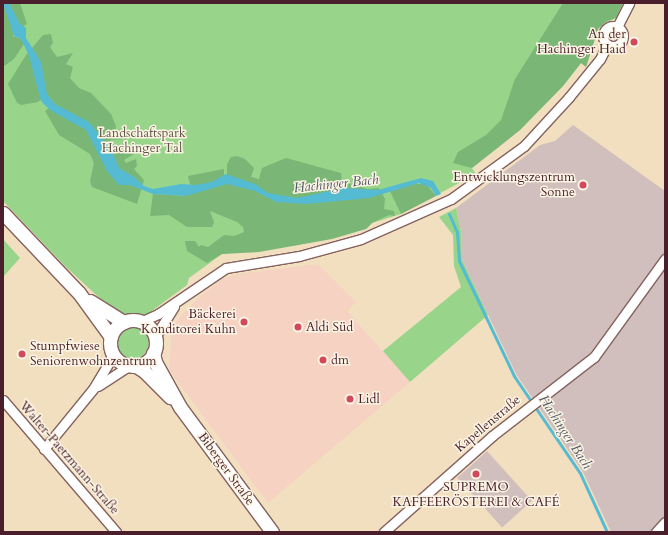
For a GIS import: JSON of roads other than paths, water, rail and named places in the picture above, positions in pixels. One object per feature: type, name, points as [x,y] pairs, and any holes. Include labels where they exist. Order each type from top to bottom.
[{"type":"main road","points":[[3,214],[79,293],[111,337]]},
{"type":"main road","points":[[79,293],[124,322],[140,322],[147,325],[155,337],[154,353],[143,364],[132,366],[116,359],[112,352],[111,337],[114,330],[124,322]]},
{"type":"main road","name":"Biberger Straße","points":[[154,353],[155,362],[180,407],[272,532]]},
{"type":"main road","name":"Biberger Straße","points":[[132,366],[144,371],[180,407]]},
{"type":"street","points":[[617,27],[629,3]]},
{"type":"street","points":[[607,27],[617,27],[622,32],[621,42],[617,45],[607,44],[604,41],[604,31],[607,27]]},
{"type":"street","points":[[140,322],[148,320],[226,268],[299,256],[361,239],[451,199],[524,146],[569,97],[600,59],[607,44]]},
{"type":"street","name":"Kapellenstraße","points":[[384,532],[480,446],[533,403],[572,376],[594,357],[665,259]]},
{"type":"street","points":[[155,337],[179,299]]},
{"type":"street","points":[[44,449],[94,389],[110,361],[112,352]]},
{"type":"street","points":[[94,389],[132,366]]},
{"type":"street","name":"Walter-Paetzmann-Straße","points":[[3,400],[116,532]]},
{"type":"street","points":[[656,532],[665,522]]},
{"type":"water","points":[[3,3],[9,3],[20,24],[26,28],[26,38],[41,62],[47,94],[55,104],[89,122],[111,149],[119,168],[134,177],[144,186],[153,189],[181,184],[196,185],[212,182],[226,174],[255,184],[268,193],[297,198],[344,188],[378,190],[421,178],[433,181],[441,194],[436,196],[431,188],[419,183],[369,198],[307,204],[276,202],[255,191],[227,184],[186,196],[153,194],[130,185],[119,185],[107,171],[86,130],[50,110],[41,101],[29,56],[21,39],[14,36]]},
{"type":"waterway","name":"Hachinger Bach","points":[[449,214],[457,232],[459,261],[514,376],[580,473],[607,532]]},
{"type":"place","name":"An der Hachinger Haid","points":[[634,42]]},
{"type":"place","name":"Entwicklungszentrum Sonne","points":[[583,185]]},
{"type":"place","name":"Bäckerei Konditorei Kuhn","points":[[244,322]]},
{"type":"place","name":"Aldi Süd","points":[[298,327]]},
{"type":"place","name":"Stumpfwiese Seniorenwohnzentrum","points":[[22,354]]},
{"type":"place","name":"dm","points":[[323,360]]},
{"type":"place","name":"Lidl","points":[[350,399]]},
{"type":"place","name":"SUPREMO KAFFEERÖSTEREI & CAFÉ","points":[[476,474]]},
{"type":"park label","name":"Landschaftspark Hachinger Tal","points":[[142,142]]}]
